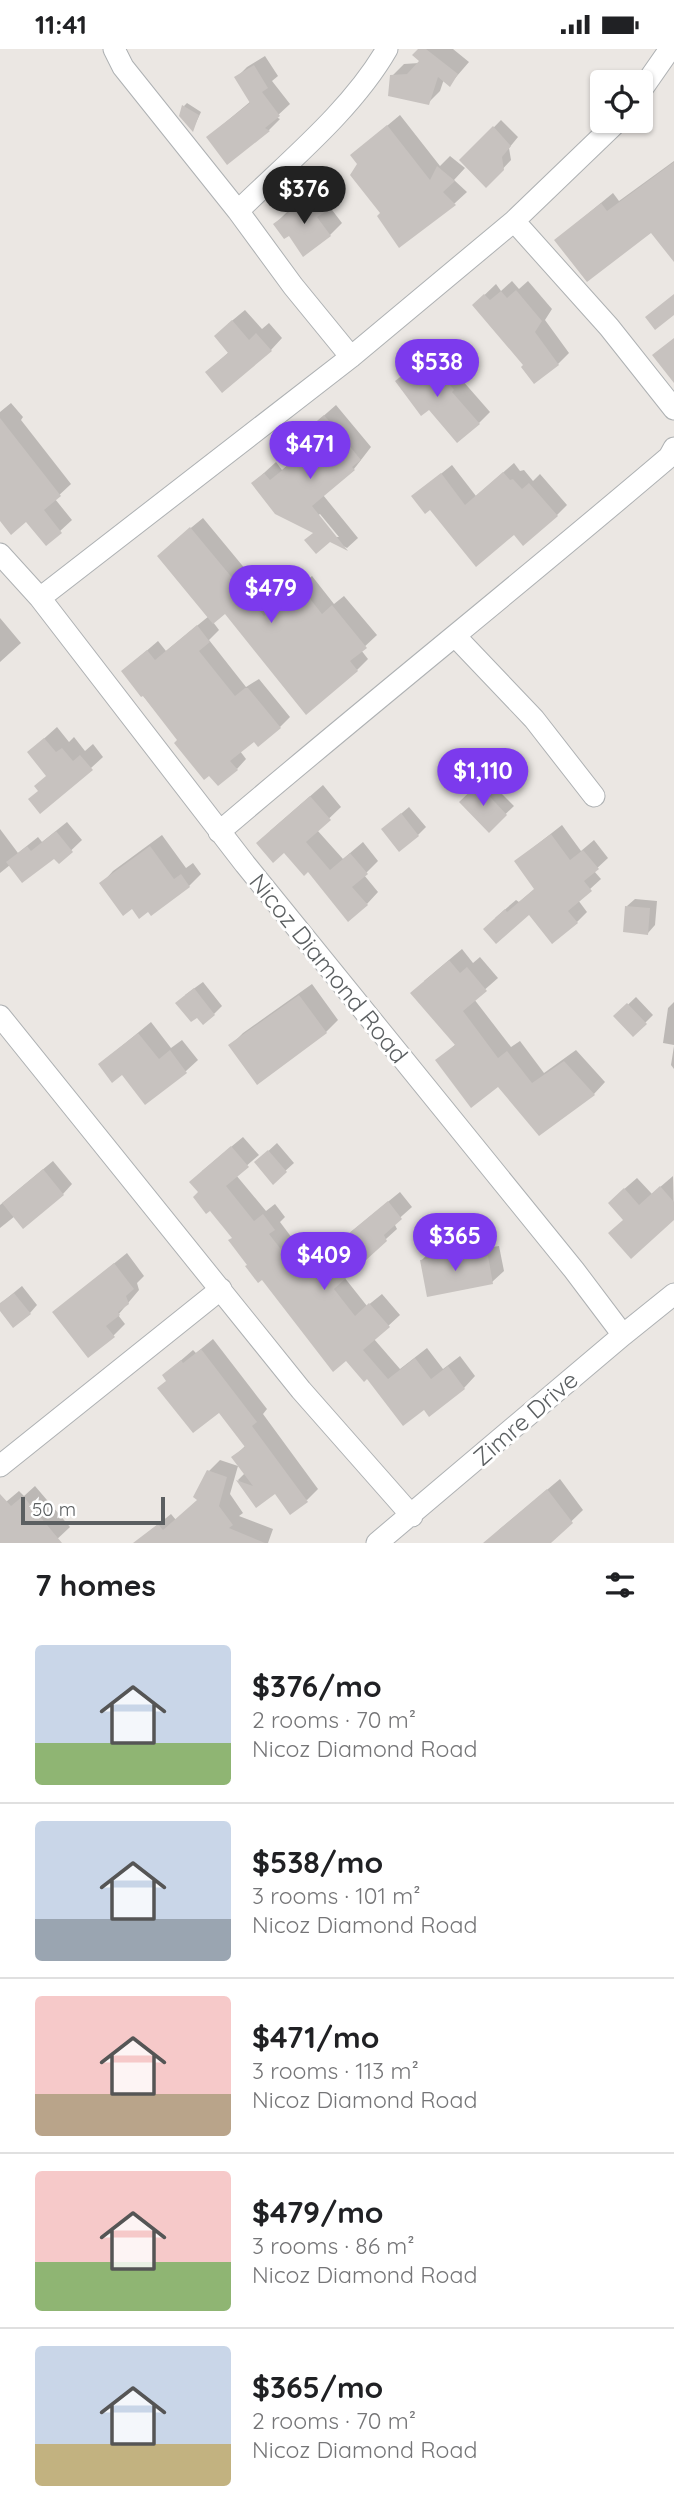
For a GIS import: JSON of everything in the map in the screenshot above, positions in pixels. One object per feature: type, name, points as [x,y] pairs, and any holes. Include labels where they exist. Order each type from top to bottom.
[{"type":"street","points":[[114,49],[123,67],[351,357]]},
{"type":"street","points":[[238,211],[340,111],[387,49]]},
{"type":"street","points":[[653,73],[670,49]]},
{"type":"street","points":[[40,598],[351,357],[514,221],[606,133]]},
{"type":"street","points":[[514,221],[610,327],[674,409]]},
{"type":"street","points":[[219,832],[669,457],[674,448]]},
{"type":"street","name":"Nicoz Diamond Road","points":[[0,554],[40,598],[219,832],[574,1270],[623,1335]]},
{"type":"street","points":[[455,636],[534,719],[594,796]]},
{"type":"street","points":[[0,1016],[301,1390],[412,1516]]},
{"type":"street","points":[[0,1466],[220,1289]]},
{"type":"street","name":"Zimre Drive","points":[[377,1543],[674,1294]]},
{"type":"building","points":[[418,49],[426,49],[458,74],[450,87],[438,77],[429,105],[388,96],[390,75],[407,74],[419,61],[412,55]]},
{"type":"building","points":[[254,65],[268,88],[262,92],[280,116],[265,128],[270,131],[227,165],[206,137],[250,103],[234,77]]},
{"type":"building","points":[[182,105],[199,115],[193,132],[179,116]]},
{"type":"building","points":[[387,125],[430,180],[437,166],[455,181],[443,192],[456,205],[399,248],[377,216],[380,213],[350,175],[357,164],[350,155]]},
{"type":"building","points":[[493,126],[511,146],[502,157],[504,170],[486,188],[459,160]]},
{"type":"building","points":[[674,162],[674,262],[651,233],[587,282],[554,240],[601,203],[607,211]]},
{"type":"building","points":[[313,195],[325,212],[317,217],[331,236],[303,257],[289,236],[284,239],[273,224]]},
{"type":"building","points":[[516,290],[542,321],[535,332],[559,365],[534,384],[521,367],[523,365],[472,305],[484,294],[490,300],[501,291],[507,298]]},
{"type":"building","points":[[674,294],[674,315],[655,330],[645,317]]},
{"type":"building","points":[[232,320],[249,340],[256,333],[272,351],[222,393],[205,372],[228,353],[214,336]]},
{"type":"building","points":[[674,338],[674,383],[652,355]]},
{"type":"building","points":[[431,360],[454,390],[452,392],[480,424],[457,443],[429,410],[421,416],[395,381],[421,361]]},
{"type":"building","points":[[324,415],[361,460],[352,467],[355,470],[312,506],[348,551],[330,542],[316,554],[304,540],[313,533],[275,514],[251,483],[264,473],[270,480],[300,456],[290,444]]},
{"type":"building","points":[[0,418],[61,496],[44,510],[62,533],[46,546],[26,522],[11,535],[0,521]]},
{"type":"building","points":[[503,472],[522,489],[529,483],[558,516],[523,546],[514,535],[476,567],[430,510],[425,514],[411,496],[441,473],[465,505]]},
{"type":"building","points":[[190,527],[264,616],[300,586],[322,614],[332,605],[367,648],[350,661],[358,671],[306,715],[225,614],[213,624],[157,556]]},
{"type":"building","points":[[197,625],[210,642],[199,651],[235,696],[248,688],[281,728],[258,747],[254,742],[230,761],[238,770],[218,786],[209,776],[204,780],[174,743],[177,740],[121,671],[147,650],[155,660]]},
{"type":"building","points":[[44,738],[56,752],[62,748],[73,761],[80,755],[93,770],[40,814],[28,799],[38,791],[34,786],[46,776],[27,752]]},
{"type":"building","points":[[478,784],[507,815],[489,833],[459,802]]},
{"type":"building","points":[[310,796],[331,820],[306,842],[330,870],[350,853],[368,874],[352,887],[368,905],[348,922],[308,872],[304,876],[284,853],[273,863],[256,843]]},
{"type":"building","points":[[401,813],[419,836],[399,852],[381,829]]},
{"type":"building","points":[[56,831],[73,852],[59,864],[54,859],[22,883],[6,862],[27,846],[31,851]]},
{"type":"building","points":[[551,834],[570,860],[583,850],[599,869],[584,881],[592,891],[568,911],[578,923],[552,944],[529,915],[496,944],[483,929],[505,909],[507,912],[534,889],[514,861]]},
{"type":"building","points":[[150,846],[174,879],[181,874],[190,887],[151,916],[148,912],[139,919],[132,909],[123,916],[99,883]]},
{"type":"building","points":[[625,906],[650,908],[648,935],[623,932]]},
{"type":"building","points":[[449,960],[460,973],[467,967],[487,991],[463,1011],[498,1058],[507,1051],[532,1083],[564,1061],[595,1095],[539,1136],[498,1087],[471,1108],[435,1060],[455,1045],[410,993]]},
{"type":"building","points":[[194,988],[215,1015],[203,1025],[197,1018],[191,1022],[175,1003]]},
{"type":"building","points":[[299,995],[327,1033],[257,1085],[228,1045]]},
{"type":"building","points":[[627,1003],[647,1024],[633,1037],[613,1016]]},
{"type":"building","points":[[138,1033],[159,1059],[170,1050],[187,1073],[145,1105],[122,1075],[112,1083],[98,1064]]},
{"type":"building","points":[[231,1146],[249,1167],[226,1186],[254,1221],[263,1214],[275,1230],[269,1234],[298,1271],[311,1261],[313,1263],[388,1201],[402,1219],[384,1235],[387,1241],[334,1289],[355,1316],[369,1303],[390,1327],[363,1350],[388,1379],[415,1358],[431,1379],[448,1366],[465,1389],[429,1417],[424,1410],[403,1426],[367,1379],[364,1382],[346,1361],[333,1372],[262,1280],[258,1283],[245,1266],[247,1265],[228,1240],[232,1238],[210,1211],[206,1214],[193,1197],[198,1192],[189,1182]]},
{"type":"building","points":[[268,1150],[287,1172],[273,1185],[254,1162]]},
{"type":"building","points":[[43,1169],[64,1195],[23,1229],[2,1203]]},
{"type":"building","points":[[660,1186],[674,1202],[674,1220],[631,1259],[608,1233],[623,1220],[608,1203],[624,1188],[639,1205]]},
{"type":"building","points":[[473,1251],[474,1259],[488,1256],[493,1284],[427,1297],[420,1260]]},
{"type":"building","points":[[114,1263],[134,1289],[126,1296],[129,1304],[106,1326],[115,1337],[88,1358],[52,1312]]},
{"type":"building","points":[[14,1293],[31,1314],[13,1328],[0,1311],[0,1303]]},
{"type":"building","points":[[201,1349],[257,1422],[252,1426],[308,1502],[290,1515],[275,1494],[256,1508],[236,1480],[253,1486],[231,1457],[245,1447],[219,1413],[193,1433],[157,1388],[166,1381],[162,1375]]},
{"type":"building","points":[[207,1470],[227,1477],[219,1506],[233,1525],[229,1528],[265,1543],[133,1543],[158,1524],[163,1530],[197,1500],[193,1497]]},
{"type":"building","points":[[547,1489],[573,1523],[551,1543],[483,1543]]},
{"type":"building","points":[[0,1494],[11,1506],[23,1496],[62,1543],[0,1543]]}]
